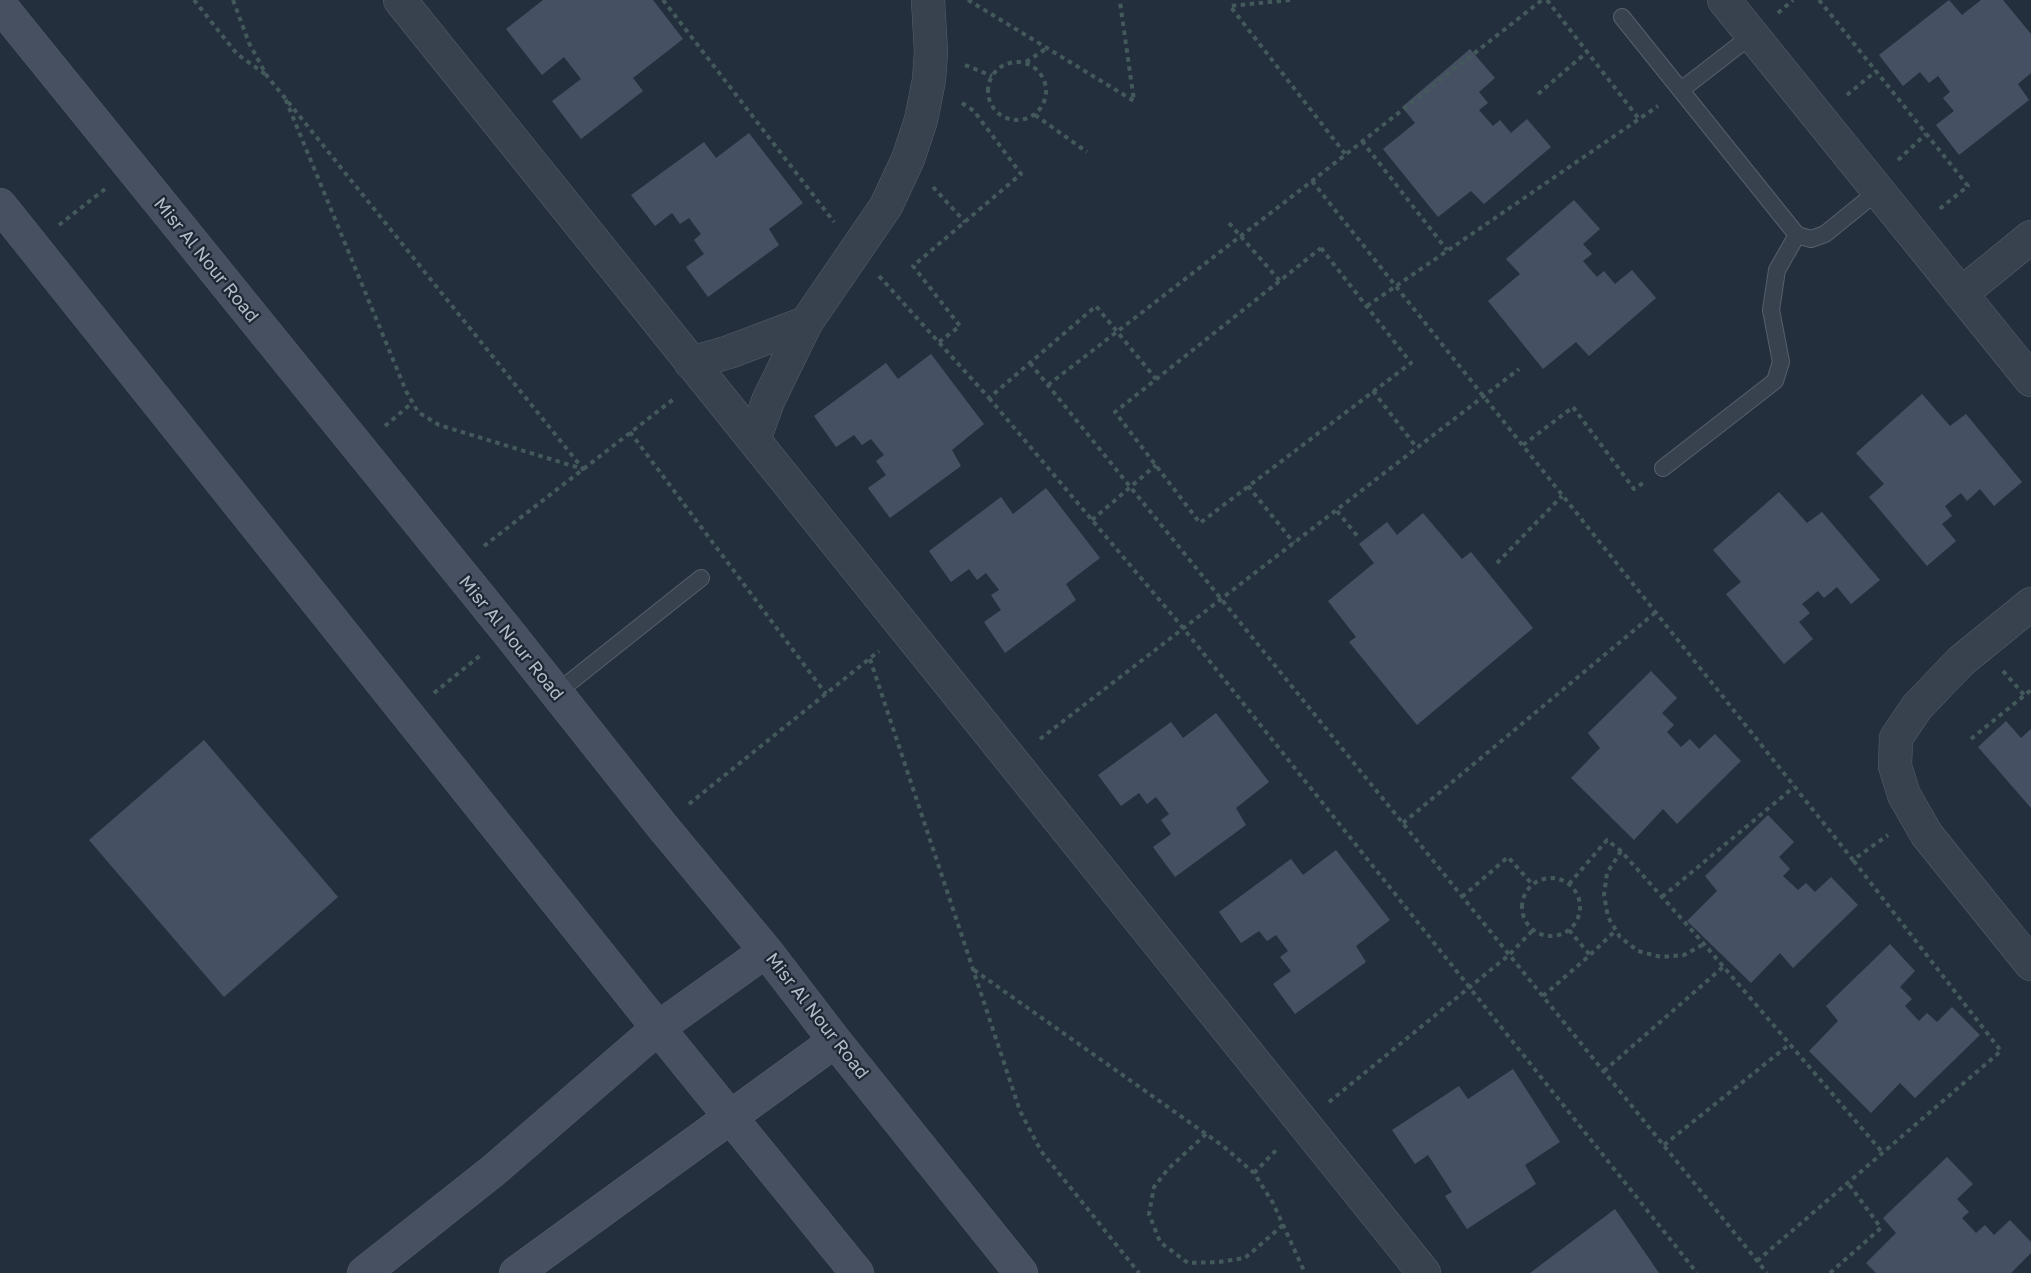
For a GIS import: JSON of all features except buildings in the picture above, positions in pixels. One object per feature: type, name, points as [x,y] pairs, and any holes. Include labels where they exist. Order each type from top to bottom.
[{"type":"street","points":[[400,0],[1424,1273]]},
{"type":"street","points":[[753,440],[772,391],[806,323],[886,206],[908,159],[921,120],[929,80],[932,52],[928,0]]},
{"type":"street","points":[[1724,0],[2031,380]]},
{"type":"street","name":"Misr Al Nour Road","points":[[0,5],[555,694],[766,951],[1021,1273]]},
{"type":"street","points":[[0,205],[658,1028],[857,1273]]},
{"type":"street","points":[[1961,294],[2031,237]]},
{"type":"street","points":[[697,370],[729,352],[806,323]]},
{"type":"street","points":[[2031,604],[1961,661],[1917,707],[1896,738],[1895,766],[1904,795],[1927,835],[2031,964]]},
{"type":"street","points":[[364,1273],[494,1170],[658,1028],[766,951]]},
{"type":"street","points":[[516,1273],[835,1041]]},
{"type":"lane","points":[[1622,17],[1797,236],[1811,238],[1825,234],[1878,191]]},
{"type":"lane","points":[[1681,90],[1752,35]]},
{"type":"lane","points":[[1663,468],[1774,381],[1781,362],[1771,310],[1778,270],[1797,236]]},
{"type":"lane","points":[[555,694],[701,578]]},
{"type":"path","points":[[194,0],[237,54],[267,76]]},
{"type":"path","points":[[233,0],[249,43],[267,76],[583,469]]},
{"type":"path","points":[[663,0],[856,250],[989,398],[1184,628],[1697,1273]]},
{"type":"path","points":[[968,0],[1134,102],[1120,2]]},
{"type":"path","points":[[1290,0],[1230,6],[1346,154]]},
{"type":"path","points":[[1048,385],[1312,182],[1542,0]]},
{"type":"path","points":[[1546,0],[1639,118]]},
{"type":"path","points":[[1819,0],[1968,186],[1911,232]]},
{"type":"path","points":[[1026,62],[1047,48]]},
{"type":"path","points":[[1538,94],[1587,52]]},
{"type":"path","points":[[1013,61],[1026,62],[1037,69],[1045,80],[1047,93],[1043,105],[1035,115],[1022,120],[1009,119],[998,112],[990,102],[988,89],[992,76],[1000,66],[1013,61]]},
{"type":"path","points":[[929,80],[974,111],[1021,174],[913,266],[960,326],[939,342]]},
{"type":"path","points":[[1367,306],[1681,90]]},
{"type":"path","points":[[285,98],[406,392],[418,412],[439,425],[583,469]]},
{"type":"path","points":[[1035,115],[1087,152]]},
{"type":"path","points":[[1362,141],[1447,250]]},
{"type":"path","points":[[908,159],[964,222]]},
{"type":"path","points":[[32,245],[132,168]]},
{"type":"path","points":[[1312,182],[1853,860],[2001,1051],[1757,1261]]},
{"type":"path","points":[[1229,223],[1280,281]]},
{"type":"path","points":[[1321,248],[1411,363],[1200,523],[1115,412],[1280,281],[1321,248]]},
{"type":"path","points":[[989,398],[1096,306],[1156,380]]},
{"type":"path","points":[[1030,363],[1767,1273]]},
{"type":"path","points":[[1012,762],[1519,369]]},
{"type":"path","points":[[454,568],[630,432],[697,370]]},
{"type":"path","points":[[1374,391],[1417,448]]},
{"type":"path","points":[[1522,445],[1573,407],[1634,489],[1663,468]]},
{"type":"path","points":[[630,432],[826,694]]},
{"type":"path","points":[[1092,520],[1156,465]]},
{"type":"path","points":[[1248,486],[1294,543]]},
{"type":"path","points":[[1497,562],[1562,496]]},
{"type":"path","points":[[1337,511],[1359,537]]},
{"type":"path","points":[[1403,823],[1656,612]]},
{"type":"path","points":[[662,826],[906,630]]},
{"type":"path","points":[[408,715],[507,632]]},
{"type":"path","points":[[870,659],[1020,1111],[1041,1151],[1139,1273]]},
{"type":"path","points":[[1971,739],[2031,690]]},
{"type":"path","points":[[1662,897],[1794,787]]},
{"type":"path","points":[[1853,860],[1915,814]]},
{"type":"path","points":[[1569,884],[1606,840],[1621,851],[1883,1153]]},
{"type":"path","points":[[1621,851],[1607,873],[1604,895],[1608,918],[1620,937],[1638,951],[1661,957],[1684,955],[1704,944]]},
{"type":"path","points":[[1462,897],[1508,856],[1532,884]]},
{"type":"path","points":[[1545,878],[1557,878],[1569,884],[1578,894],[1581,907],[1577,920],[1569,930],[1557,936],[1544,936],[1533,930],[1524,920],[1521,907],[1525,894],[1532,884],[1545,878]]},
{"type":"path","points":[[1303,1123],[1509,955],[1533,930]]},
{"type":"path","points":[[1569,930],[1590,955]]},
{"type":"path","points":[[1543,996],[1616,930]]},
{"type":"path","points":[[1604,1071],[1724,967]]},
{"type":"path","points":[[973,969],[1223,1146],[1254,1173],[1273,1203],[1305,1273]]},
{"type":"path","points":[[1664,1145],[1790,1044]]},
{"type":"path","points":[[1206,1134],[1168,1169],[1154,1187],[1149,1214],[1160,1242],[1188,1263],[1219,1262],[1245,1258],[1283,1225]]},
{"type":"path","points":[[1830,1273],[1881,1228],[1848,1183]]}]
